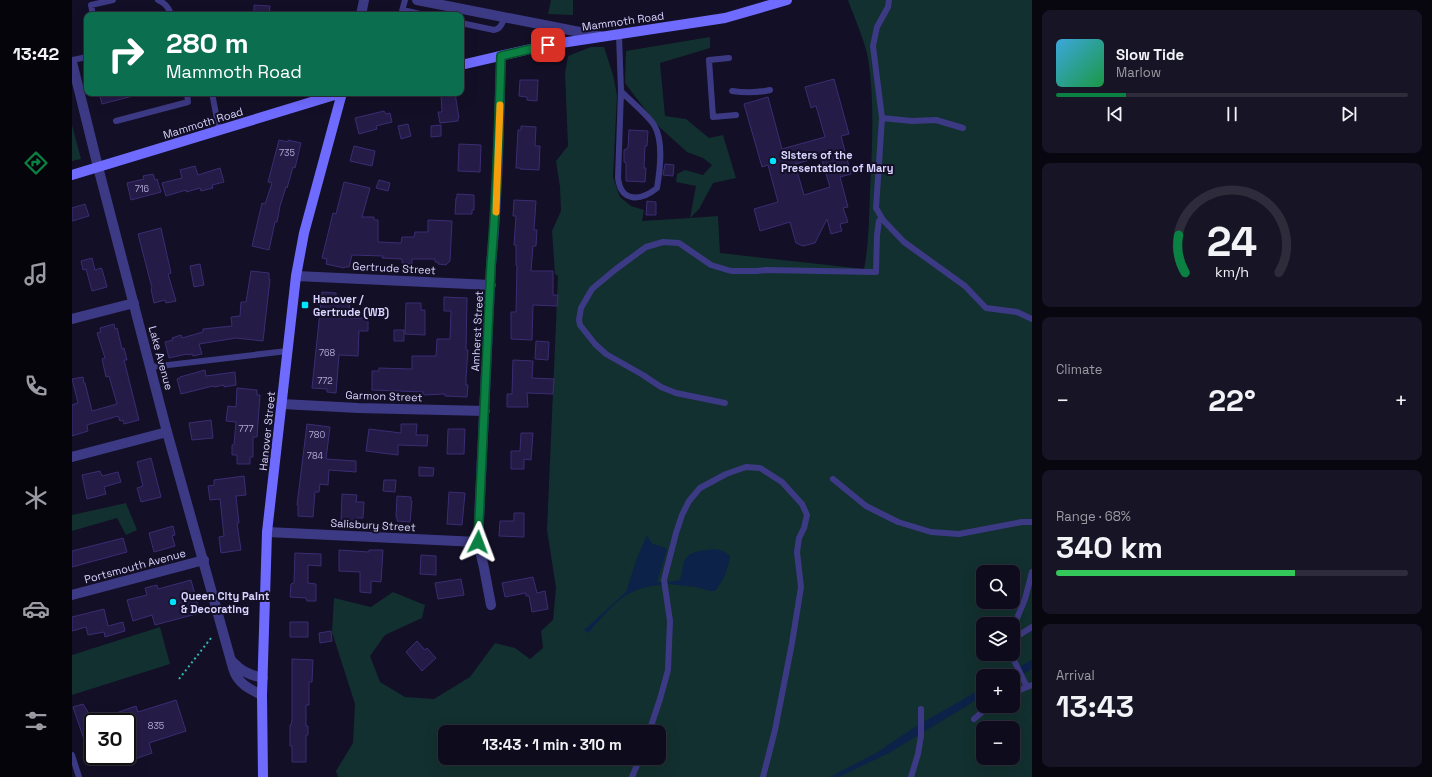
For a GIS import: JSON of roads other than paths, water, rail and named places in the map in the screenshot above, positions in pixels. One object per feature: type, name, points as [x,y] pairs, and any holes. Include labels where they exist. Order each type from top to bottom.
[{"type":"main road","name":"Mammoth Road","points":[[464,64],[548,45],[725,18],[787,0]]},
{"type":"main road","name":"Mammoth Road","points":[[72,175],[331,96]]},
{"type":"main road","name":"Hanover Street","points":[[263,777],[262,695],[267,532],[287,352],[296,276],[306,226],[340,96]]},
{"type":"street","points":[[362,12],[364,0]]},
{"type":"street","points":[[417,0],[436,2],[600,36]]},
{"type":"street","name":"Amherst Street","points":[[491,605],[478,542],[499,142],[501,56]]},
{"type":"street","name":"Lake Avenue","points":[[72,61],[150,367],[235,676],[249,689],[262,695]]},
{"type":"street","name":"Gertrude Street","points":[[296,276],[491,285]]},
{"type":"street","points":[[72,319],[134,303]]},
{"type":"street","name":"Garmon Street","points":[[282,404],[358,408],[485,411]]},
{"type":"street","points":[[72,457],[168,432]]},
{"type":"street","name":"Salisbury Street","points":[[267,532],[478,542]]},
{"type":"street","name":"Portsmouth Avenue","points":[[72,595],[204,560]]},
{"type":"street","points":[[231,659],[246,673],[263,678]]},
{"type":"lane","points":[[92,12],[90,5],[113,0]]},
{"type":"lane","points":[[158,0],[164,3],[170,12]]},
{"type":"lane","points":[[402,12],[404,0]]},
{"type":"lane","points":[[889,0],[888,7],[877,27],[873,46],[882,118],[876,208],[882,220],[904,242],[965,286],[986,308],[1017,312],[1032,319]]},
{"type":"lane","points":[[464,25],[498,30],[505,17]]},
{"type":"lane","points":[[619,35],[621,91],[618,178],[619,187],[628,196],[636,198],[649,195],[657,188],[660,172],[660,140],[653,124],[621,91]]},
{"type":"lane","points":[[72,61],[84,58]]},
{"type":"lane","points":[[729,58],[709,60],[713,117],[736,115]]},
{"type":"lane","points":[[732,91],[751,93],[770,90]]},
{"type":"lane","points":[[116,122],[188,102],[187,96]]},
{"type":"lane","points":[[213,96],[220,130]]},
{"type":"lane","points":[[882,118],[912,121],[936,120],[963,128]]},
{"type":"lane","points":[[725,403],[676,393],[661,387],[606,354],[595,344],[580,325],[579,320],[581,308],[592,289],[646,247],[663,242],[678,243],[711,266],[731,271],[766,270],[876,272],[877,235],[879,221],[882,220]]},
{"type":"lane","points":[[150,367],[287,352]]},
{"type":"lane","points":[[651,725],[668,670],[670,621],[664,580],[682,515],[689,501],[700,488],[726,474],[746,467],[760,468],[782,482],[802,504],[807,515],[804,528],[799,538],[797,552],[801,587],[792,643],[775,730],[763,777]]},
{"type":"lane","points":[[832,479],[866,506],[898,522],[931,532],[959,534],[1014,523],[1032,522]]},
{"type":"lane","points":[[1017,617],[1032,572]]},
{"type":"lane","points":[[1020,635],[1032,627]]},
{"type":"lane","points":[[1014,661],[1022,678],[1029,686]]},
{"type":"lane","points":[[911,777],[918,754],[921,736],[922,709]]},
{"type":"lane","points":[[974,718],[980,713]]},
{"type":"lane","points":[[72,755],[79,777]]},
{"type":"lane","points":[[632,777],[637,765]]},
{"type":"water","points":[[647,535],[653,544],[667,549],[657,582],[662,582],[661,585],[640,589],[630,593],[610,608],[588,633],[584,630],[626,592],[637,558]]},
{"type":"water","points":[[715,549],[723,551],[730,556],[725,574],[715,591],[668,584],[668,582],[680,580],[684,561],[689,555]]},
{"type":"water","points":[[1032,660],[1032,669],[1020,675],[1020,669],[1016,669]]},
{"type":"water","points":[[976,692],[976,700],[889,753],[839,777],[830,777],[876,753],[918,725]]},
{"type":"place","name":"Sisters of the Presentation of Mary","points":[[773,161]]},
{"type":"place","name":"Hanover / Gertrude (WB)","points":[[305,305]]},
{"type":"place","name":"Queen City Paint & Decorating","points":[[173,602]]}]
